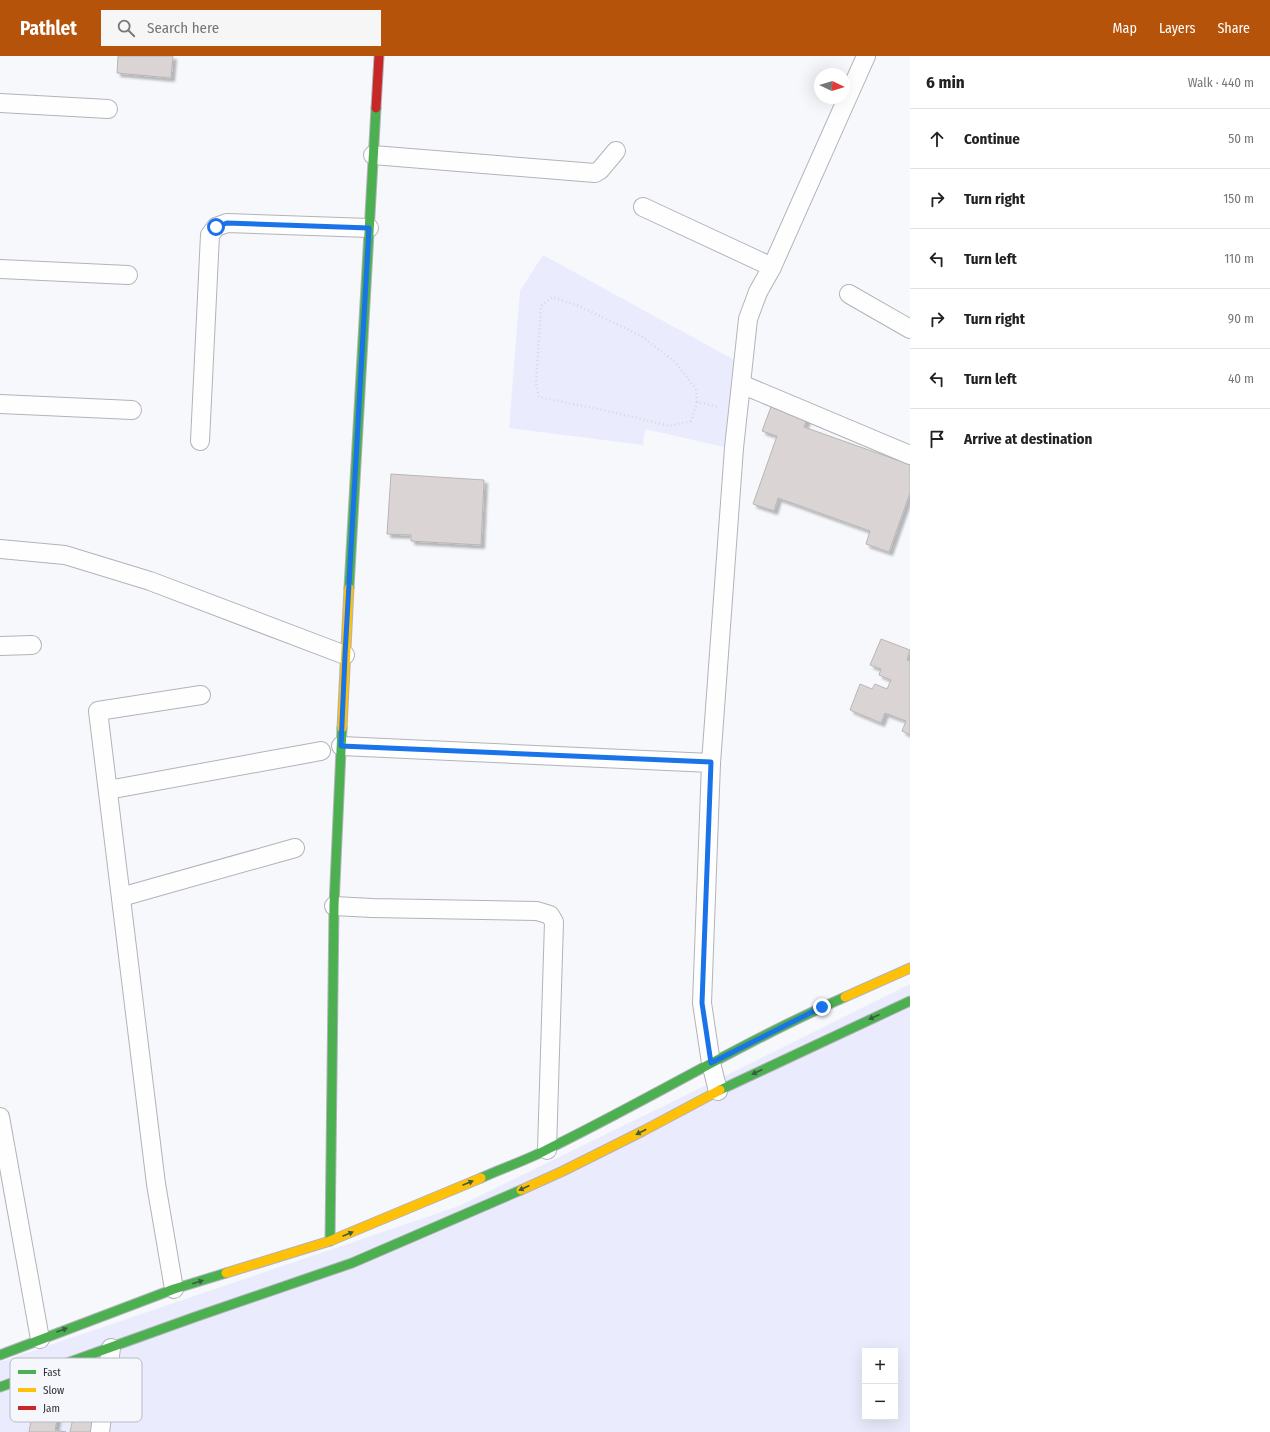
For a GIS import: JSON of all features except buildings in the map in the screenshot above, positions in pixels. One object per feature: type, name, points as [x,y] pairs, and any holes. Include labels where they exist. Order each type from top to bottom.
[{"type":"street","points":[[330,1241],[334,906],[345,655],[379,56]]},
{"type":"street","points":[[718,1091],[711,1063],[702,1003],[711,762],[734,448],[748,319],[758,292],[772,267],[866,56]]},
{"type":"street","points":[[0,103],[108,109]]},
{"type":"street","points":[[373,155],[595,172],[600,170],[616,152]]},
{"type":"street","points":[[643,207],[772,267]]},
{"type":"street","points":[[200,441],[210,234],[216,227],[227,223],[369,228]]},
{"type":"street","points":[[0,268],[128,276]]},
{"type":"street","points":[[849,294],[910,329]]},
{"type":"street","points":[[741,384],[910,455]]},
{"type":"street","points":[[0,404],[132,410]]},
{"type":"street","points":[[0,549],[66,555],[150,581],[345,655]]},
{"type":"street","points":[[0,646],[32,646]]},
{"type":"street","points":[[174,1289],[156,1184],[98,711],[201,695]]},
{"type":"street","points":[[341,746],[711,762]]},
{"type":"street","points":[[108,790],[321,751]]},
{"type":"street","points":[[121,897],[295,848]]},
{"type":"street","points":[[334,906],[372,908],[537,910],[550,915],[554,922],[547,1150]]},
{"type":"street","points":[[0,1354],[174,1289],[330,1241],[547,1150],[711,1063],[822,1007],[910,968]]},
{"type":"street","points":[[83,1358],[195,1317],[352,1263],[481,1208],[563,1171],[718,1091],[910,1001]]},
{"type":"street","points":[[0,1117],[40,1339]]},
{"type":"street","points":[[110,1358],[111,1348]]},
{"type":"street","points":[[0,1387],[10,1383]]},
{"type":"street","points":[[100,1432],[101,1422]]},
{"type":"path","points":[[552,297],[577,306],[641,336],[675,362],[696,389],[697,402],[692,421],[670,426],[617,413],[539,397],[536,384],[541,306],[552,297]]},
{"type":"path","points":[[697,402],[724,408]]},
{"type":"shaded area","points":[[543,255],[738,362],[724,447],[645,429],[643,445],[509,428],[520,291]]},
{"type":"shaded area","points":[[910,984],[910,1432],[0,1432],[0,1362],[10,1359],[10,1422],[142,1422],[142,1358],[12,1358],[459,1206]]},
{"type":"traffic: fast","points":[[349,588],[376,108]]},
{"type":"traffic: fast","points":[[330,1241],[334,906],[342,728]]},
{"type":"traffic: fast","points":[[481,1178],[540,1153],[807,1014],[845,997]]},
{"type":"traffic: fast","points":[[720,1090],[910,1001]]},
{"type":"traffic: fast","points":[[81,1358],[352,1263],[521,1190]]},
{"type":"traffic: fast","points":[[0,1355],[174,1289],[226,1273]]},
{"type":"traffic: fast","points":[[0,1387],[10,1383]]},
{"type":"traffic: slow","points":[[342,728],[349,588]]},
{"type":"traffic: slow","points":[[845,997],[910,968]]},
{"type":"traffic: slow","points":[[521,1190],[643,1131],[720,1090]]},
{"type":"traffic: slow","points":[[226,1273],[330,1241],[481,1178]]},
{"type":"traffic: jam","points":[[376,108],[379,56]]},
{"type":"route","points":[[216,227],[227,223],[369,228],[341,746],[711,762],[702,1003],[711,1063],[822,1007]]}]
